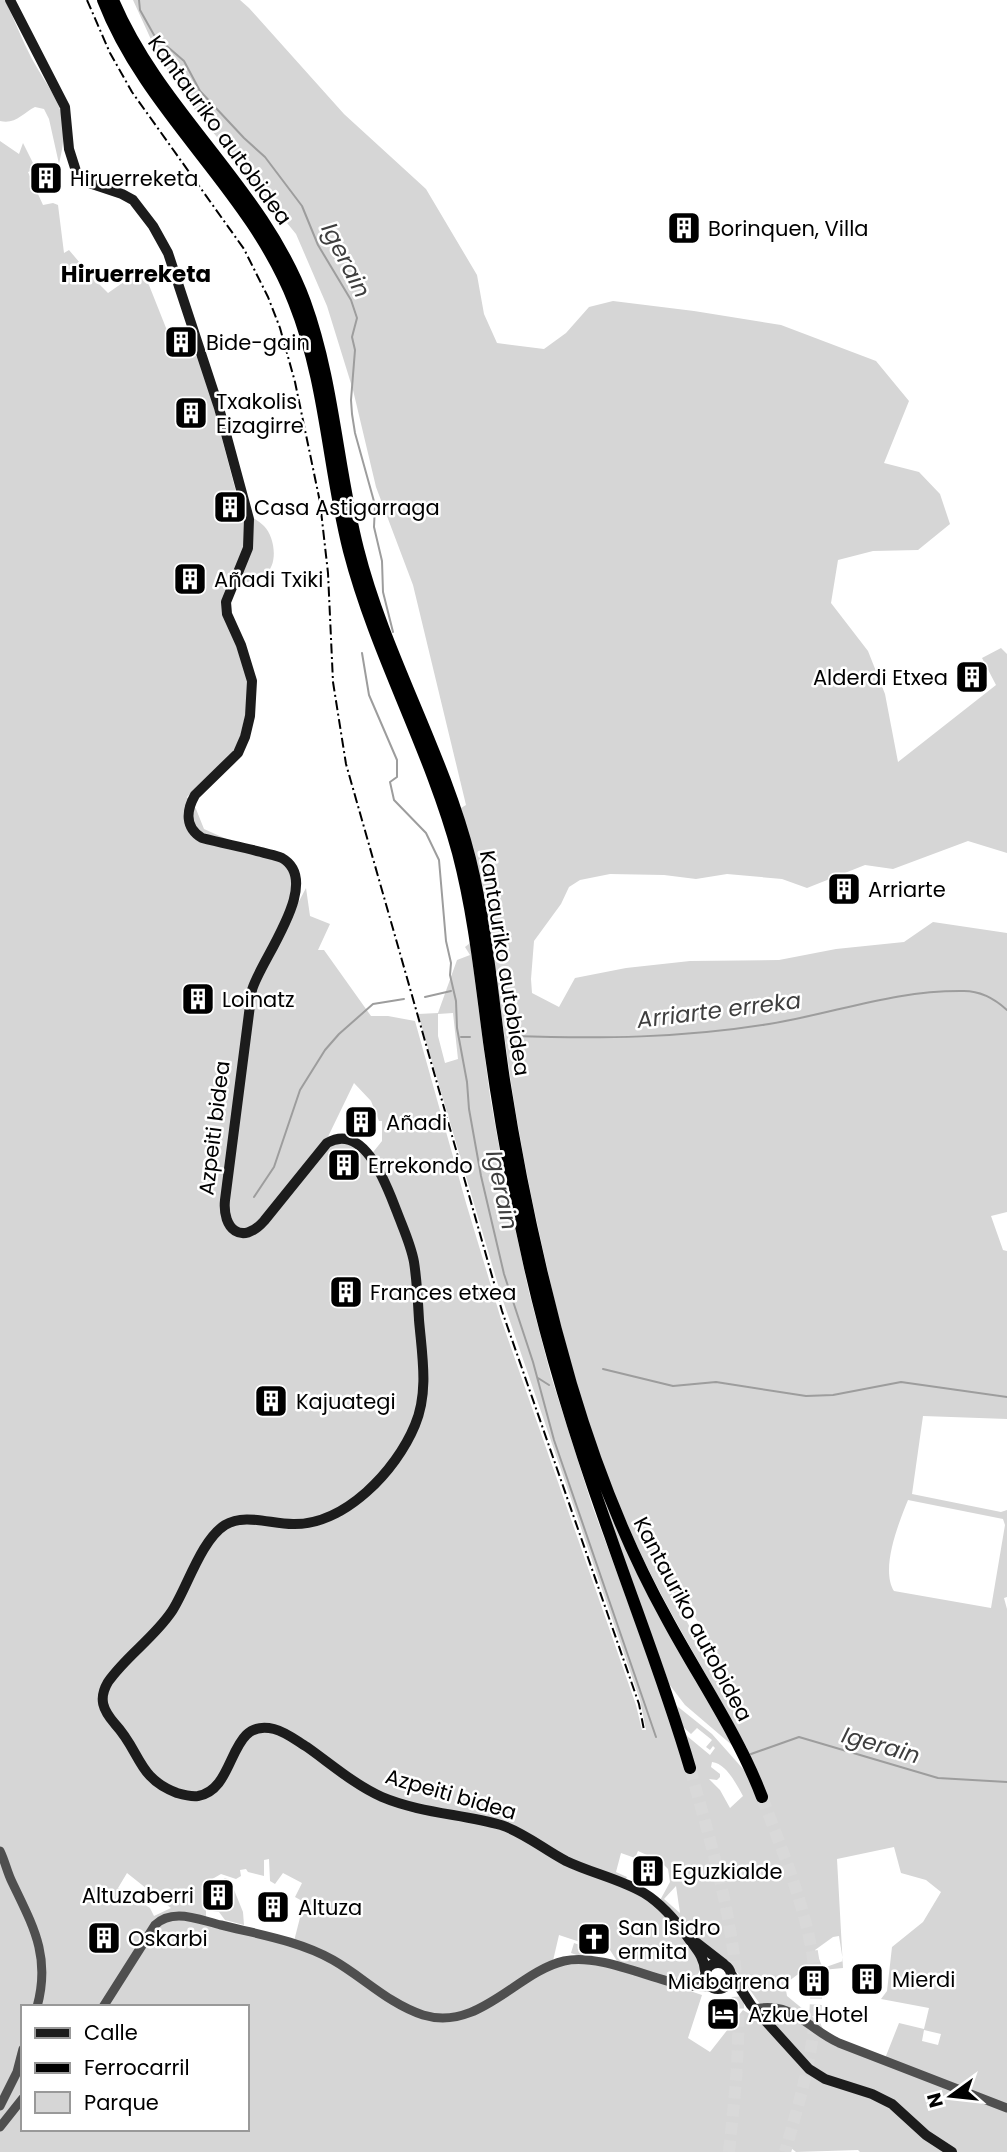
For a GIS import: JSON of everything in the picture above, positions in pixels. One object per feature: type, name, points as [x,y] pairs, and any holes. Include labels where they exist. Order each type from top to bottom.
[{"type":"highway","name":"Kantauriko autobidea","points":[[103,0],[123,45],[156,98],[237,200],[264,240],[283,276],[304,328],[318,383],[338,502],[356,578],[429,765],[464,878],[476,941],[505,1148],[545,1329],[586,1466],[667,1693],[690,1768]]},
{"type":"highway","name":"Kantauriko autobidea","points":[[113,0],[133,43],[162,89],[262,219],[303,298],[321,354],[349,509],[369,587],[396,661],[440,763],[467,848],[484,928],[522,1185],[548,1301],[576,1403],[629,1545],[665,1617],[736,1740],[762,1797]]},
{"type":"main road","name":"Azpeiti bidea","points":[[9,0],[65,107],[69,149],[76,171],[89,183],[133,200],[153,226],[168,253],[219,408],[249,519],[248,548],[226,602],[227,614],[241,645],[252,681],[250,716],[238,753],[195,795],[188,818],[194,833],[202,838],[281,857],[293,871],[296,888],[290,911],[258,971],[252,990],[225,1200],[225,1219],[237,1232],[253,1231],[326,1144],[342,1139],[359,1145],[370,1156],[382,1176],[413,1257],[423,1374],[421,1407],[415,1426],[376,1482],[347,1505],[316,1521],[292,1524],[242,1520],[222,1527],[211,1540],[168,1616],[108,1682],[102,1694],[103,1708],[128,1739],[148,1776],[171,1791],[191,1796],[209,1791],[224,1776],[239,1742],[245,1735],[258,1728],[273,1729],[290,1736],[360,1785],[382,1797],[505,1827],[527,1836],[566,1861],[640,1891],[656,1902],[702,1956],[705,1972]]},
{"type":"main road","name":"Azpeiti bidea","points":[[683,1931],[724,1964]]},
{"type":"main road","points":[[752,2007],[724,1964],[714,1963],[705,1972],[706,1982],[716,1989],[734,1992],[752,2007],[813,2073],[892,2104],[951,2152]]},
{"type":"main road","points":[[716,1989],[729,1983],[731,1975]]},
{"type":"street","points":[[0,1851],[29,1915],[40,1947],[43,1972],[37,2005]]},
{"type":"street","points":[[104,2005],[155,1925],[166,1918],[178,1916],[314,1951],[336,1962],[397,2003],[432,2017],[455,2016],[474,2011],[547,1968],[568,1960],[591,1961],[680,1985],[716,1989]]},
{"type":"street","points":[[680,1985],[693,1983],[705,1972]]},
{"type":"street","points":[[752,2007],[784,2009],[836,2042],[1007,2108]]},
{"type":"street","points":[[764,2020],[770,2012],[784,2009]]},
{"type":"street","points":[[0,2106],[21,2057]]},
{"type":"street","points":[[0,2127],[21,2101]]},
{"type":"green space","points":[[0,0],[5,0],[28,52],[59,107],[64,131],[59,164],[49,119],[44,109],[35,107],[15,120],[0,121]]},
{"type":"green space","points":[[133,0],[240,0],[249,8],[344,114],[426,189],[477,275],[484,314],[497,343],[544,349],[566,333],[589,307],[613,301],[694,311],[781,325],[876,361],[909,401],[884,463],[919,472],[940,494],[950,524],[918,550],[873,551],[838,560],[831,603],[868,651],[885,694],[898,762],[996,685],[982,658],[1001,648],[1007,654],[1007,853],[968,841],[893,869],[865,865],[807,888],[782,879],[727,874],[696,879],[664,875],[610,874],[580,880],[569,887],[561,904],[534,941],[531,979],[532,993],[559,1007],[575,978],[626,968],[690,961],[779,960],[836,949],[904,942],[933,922],[1007,933],[1007,1212],[991,1216],[1003,1250],[1007,1251],[1007,1419],[923,1416],[912,1494],[1001,1512],[1007,1510],[1007,1597],[1004,1598],[1007,1609],[1007,2152],[796,2152],[791,2148],[789,2152],[0,2152],[0,141],[19,154],[23,143],[36,169],[28,172],[43,205],[58,205],[64,253],[69,250],[108,293],[143,270],[172,343],[201,359],[241,511],[264,526],[273,544],[269,571],[225,594],[246,667],[249,699],[240,738],[234,750],[187,797],[196,809],[204,829],[278,860],[290,869],[296,907],[306,888],[310,916],[330,924],[318,950],[324,950],[371,1016],[415,1021],[501,1319],[636,1705],[642,1730],[646,1730],[640,1700],[501,1295],[418,1014],[438,1013],[457,960],[470,955],[465,947],[470,943],[490,1096],[507,1191],[551,1376],[592,1505],[652,1668],[687,1736],[710,1755],[715,1748],[713,1746],[710,1750],[706,1747],[712,1740],[697,1728],[691,1734],[683,1727],[677,1706],[712,1734],[744,1770],[747,1748],[666,1604],[636,1544],[608,1477],[582,1402],[542,1248],[522,1149],[488,926],[477,867],[461,808],[466,805],[413,585],[376,487],[353,390],[327,306],[296,234],[190,104],[159,57]],"holes":[[[453,1013],[458,1059],[445,1063],[438,1036],[438,1014]],[[354,1083],[371,1101],[379,1121],[382,1121],[382,1141],[370,1156],[362,1146],[331,1140],[324,1145]],[[908,1500],[1003,1519],[1005,1525],[991,1608],[894,1591],[890,1582],[890,1558]],[[670,1590],[690,1610],[707,1637],[729,1695],[714,1672]],[[712,1762],[727,1770],[743,1796],[730,1808],[720,1790],[709,1779],[717,1780],[720,1774],[711,1767]],[[894,1847],[901,1873],[926,1880],[941,1892],[923,1922],[892,1947],[887,1991],[881,1999],[929,2008],[924,2029],[899,2023],[884,2061],[824,2031],[820,2023],[787,1996],[785,1984],[801,1972],[843,1968],[843,1961],[823,1968],[815,1950],[833,1937],[839,1936],[842,1957],[837,1859]],[[638,1851],[660,1861],[668,1869],[670,1882],[658,1904],[624,1883],[627,1877],[616,1872],[621,1853],[635,1858]],[[269,1859],[270,1881],[275,1884],[283,1873],[302,1883],[295,1897],[304,1902],[293,1945],[206,1922],[206,1910],[219,1912],[225,1920],[244,1925],[243,1912],[230,1880],[222,1880],[226,1898],[211,1902],[207,1882],[221,1874],[236,1879],[241,1876],[240,1870],[246,1869],[264,1876],[264,1860]],[[127,1873],[171,1908],[154,1916],[150,1908],[118,1888]],[[676,1886],[680,1913],[664,1899]],[[590,1926],[605,1931],[603,1939],[617,1961],[616,1967],[564,1961],[552,1965],[559,1935],[583,1943]],[[683,1926],[716,1954],[730,1962],[760,2004],[753,2016],[743,2010],[710,2052],[688,2038],[702,1995],[681,1988],[696,1976],[700,1969],[699,1956]],[[924,2030],[941,2034],[938,2045],[922,2041]]]},
{"type":"green space","points":[[599,1490],[733,1746],[685,1705],[669,1684]]},
{"type":"green space","points":[[574,1943],[594,1950],[591,1960],[571,1953]]},
{"type":"waterway","name":"Igerain","points":[[139,0],[140,10],[154,35],[184,61],[200,91],[265,157],[302,206],[318,245],[351,300],[357,318],[352,337],[355,350],[352,414],[375,505],[374,527],[382,561],[383,592],[393,632]]},
{"type":"waterway","name":"Igerain","points":[[362,653],[369,695],[397,760],[397,777],[390,782],[394,800],[426,833],[439,860],[446,941],[451,963],[450,975],[456,1001],[457,1028],[469,1109],[481,1176],[504,1274],[533,1362],[554,1440],[656,1737]]},
{"type":"waterway","points":[[425,997],[451,991]]},
{"type":"waterway","name":"Arriarte erreka","points":[[513,1036],[609,1037],[737,1029],[889,998],[938,992],[976,992],[993,999],[1007,1010]]},
{"type":"waterway","points":[[254,1197],[274,1167],[300,1090],[325,1050],[373,1004],[404,999]]},
{"type":"waterway","name":"Arriarte erreka","points":[[461,1037],[470,1037]]},
{"type":"waterway","points":[[603,1369],[673,1386],[716,1382],[806,1396],[833,1395],[901,1382],[1007,1397]]},
{"type":"waterway","points":[[538,1378],[549,1385]]},
{"type":"waterway","name":"Igerain","points":[[751,1754],[799,1737],[938,1778],[1007,1782]]},
{"type":"tunnel","points":[[690,1768],[724,1897],[736,1976],[738,2042],[729,2152]]},
{"type":"tunnel","points":[[762,1797],[804,1915],[816,1988],[811,2050],[785,2152]]},
{"type":"railway","points":[[87,0],[110,53],[132,92],[244,249],[280,328],[295,382],[320,502],[328,573],[333,682],[346,764],[502,1311],[639,1704],[644,1730]]},
{"type":"place","name":"Hiruerreketa","points":[[46,178]]},
{"type":"place","name":"Borinquen, Villa","points":[[684,228]]},
{"type":"place","name":"Bide-gain","points":[[181,342]]},
{"type":"place","name":"Txakolis Eizagirre","points":[[191,413]]},
{"type":"place","name":"Casa Astigarraga","points":[[230,507]]},
{"type":"place","name":"Añadi Txiki","points":[[190,579]]},
{"type":"place","name":"Alderdi Etxea","points":[[972,677]]},
{"type":"place","name":"Arriarte","points":[[844,889]]},
{"type":"place","name":"Loinatz","points":[[198,999]]},
{"type":"place","name":"Añadi","points":[[361,1122]]},
{"type":"place","name":"Errekondo","points":[[344,1165]]},
{"type":"place","name":"Frances etxea","points":[[346,1292]]},
{"type":"place","name":"Kajuategi","points":[[271,1401]]},
{"type":"place","name":"Eguzkialde","points":[[648,1871]]},
{"type":"place","name":"Altuzaberri","points":[[218,1895]]},
{"type":"place","name":"Altuza","points":[[273,1907]]},
{"type":"place","name":"Oskarbi","points":[[104,1938]]},
{"type":"place","name":"San Isidro ermita","points":[[594,1939]]},
{"type":"place","name":"Mierdi","points":[[867,1979]]},
{"type":"place","name":"Miabarrena","points":[[814,1981]]},
{"type":"place","name":"Azkue Hotel","points":[[723,2014]]},
{"type":"district","name":"Hiruerreketa","points":[[136,274]]}]
